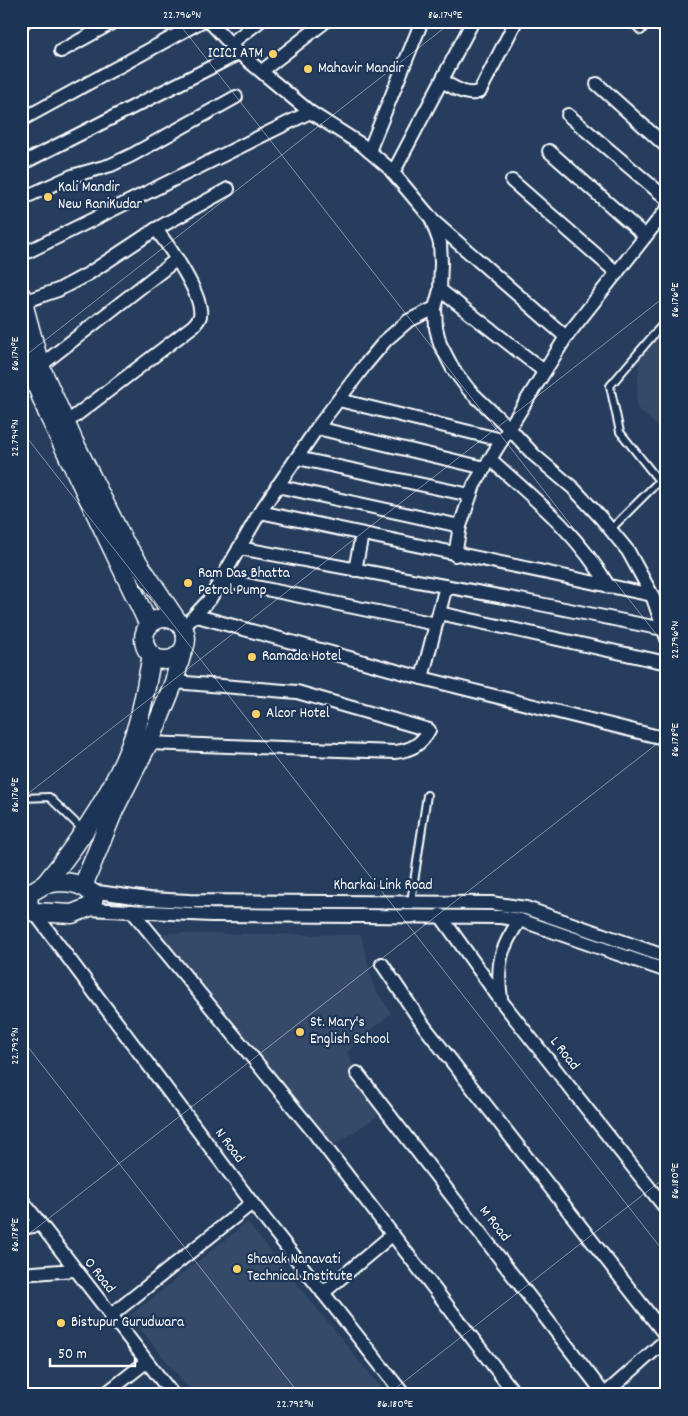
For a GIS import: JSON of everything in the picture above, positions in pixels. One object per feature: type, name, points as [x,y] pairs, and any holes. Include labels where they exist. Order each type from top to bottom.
[{"type":"main road","points":[[22,299],[40,366],[66,423],[123,540],[180,625],[186,644],[174,682],[148,743],[114,810],[87,889]]},
{"type":"main road","points":[[21,344],[34,383],[48,414],[150,626]]},
{"type":"main road","points":[[180,625],[163,618],[150,626],[144,641],[152,655],[162,660],[173,659],[182,652]]},
{"type":"main road","points":[[45,884],[70,882],[87,889],[94,901],[88,909],[61,914],[27,904],[72,851],[106,794],[129,748],[137,727],[152,655]]},
{"type":"street","points":[[21,26],[25,21]]},
{"type":"street","points":[[61,51],[115,21]]},
{"type":"street","points":[[21,120],[202,21]]},
{"type":"street","points":[[209,21],[235,49],[310,112],[369,151],[393,173],[431,218],[566,337]]},
{"type":"street","points":[[21,164],[235,49],[260,21]]},
{"type":"street","points":[[262,71],[326,21]]},
{"type":"street","points":[[369,151],[422,21]]},
{"type":"street","points":[[393,173],[473,21]]},
{"type":"street","points":[[442,82],[468,93],[474,94],[480,91],[516,21]]},
{"type":"street","points":[[597,84],[667,148]]},
{"type":"street","points":[[21,199],[72,176],[111,165],[132,155],[236,96]]},
{"type":"street","points":[[21,255],[310,112]]},
{"type":"street","points":[[568,115],[667,199]]},
{"type":"street","points":[[549,151],[645,236]]},
{"type":"street","points":[[512,181],[617,273]]},
{"type":"street","points":[[22,299],[58,290],[88,274],[156,229],[228,189]]},
{"type":"street","points":[[455,555],[460,526],[470,495],[509,428],[566,337],[667,209]]},
{"type":"street","points":[[431,218],[440,243],[440,290],[435,308],[440,344],[453,369],[469,390],[534,455],[573,488],[611,530],[628,552],[652,595],[665,634]]},
{"type":"street","points":[[66,423],[193,326],[199,319],[198,306],[177,258],[156,229]]},
{"type":"street","points":[[40,366],[177,258]]},
{"type":"street","points":[[440,290],[544,371]]},
{"type":"street","points":[[180,625],[197,616],[222,580],[260,512],[317,428],[386,340],[408,321],[435,308]]},
{"type":"street","points":[[339,400],[502,440]]},
{"type":"street","points":[[317,428],[488,464],[555,517],[583,546],[609,587]]},
{"type":"street","points":[[297,458],[470,495]]},
{"type":"street","points":[[278,486],[460,526]]},
{"type":"street","points":[[260,512],[455,555],[652,595]]},
{"type":"street","points":[[355,570],[362,534]]},
{"type":"street","points":[[239,548],[446,586],[665,634]]},
{"type":"street","points":[[222,580],[667,662]]},
{"type":"street","points":[[422,678],[446,586]]},
{"type":"street","points":[[197,616],[422,678],[667,739]]},
{"type":"street","points":[[148,743],[395,752],[411,750],[424,739],[429,730],[297,692],[174,682]]},
{"type":"street","name":"Kharkai Link Road","points":[[87,889],[159,900],[491,903],[526,908],[667,957]]},
{"type":"street","name":"N Road","points":[[27,904],[252,1203],[404,1395]]},
{"type":"street","points":[[88,909],[211,915],[440,915],[520,920],[667,971]]},
{"type":"street","points":[[132,911],[310,1128],[516,1395]]},
{"type":"street","name":"L Road","points":[[440,915],[502,1002],[667,1210]]},
{"type":"street","points":[[502,1002],[498,977],[500,959],[506,940],[520,920]]},
{"type":"street","points":[[382,964],[424,1026],[667,1338],[604,1395]]},
{"type":"street","name":"M Road","points":[[357,1073],[604,1395]]},
{"type":"street","name":"O Road","points":[[21,1199],[74,1270],[173,1395]]},
{"type":"street","points":[[110,1316],[252,1203]]},
{"type":"street","points":[[21,1228],[40,1225]]},
{"type":"street","points":[[323,1293],[392,1235]]},
{"type":"street","points":[[21,1274],[74,1270]]},
{"type":"street","points":[[104,1395],[146,1362]]},
{"type":"lane","points":[[631,21],[641,31],[649,21]]},
{"type":"lane","points":[[667,319],[610,386],[620,432],[658,481],[667,488]]},
{"type":"lane","points":[[611,530],[658,481]]},
{"type":"lane","points":[[411,902],[427,795]]},
{"type":"lane","points":[[21,798],[49,797],[84,830]]},
{"type":"path","points":[[667,370],[667,384]]},
{"type":"shaded area","points":[[667,320],[667,435],[636,407],[640,349]]},
{"type":"shaded area","name":"St. Mary's English School","points":[[148,933],[361,935],[374,988],[391,1013],[347,1052],[378,1116],[327,1150]]},
{"type":"shaded area","name":"Shavak Nanavati Technical Institute","points":[[247,1222],[387,1395],[194,1395],[130,1316]]},
{"type":"place","name":"ICICI ATM","points":[[273,54]]},
{"type":"place","name":"Mahavir Mandir","points":[[308,69]]},
{"type":"place","name":"Kali Mandir New RaniKudar","points":[[48,197]]},
{"type":"place","name":"Ram Das Bhatta Petrol Pump","points":[[188,583]]},
{"type":"place","name":"Ramada Hotel","points":[[252,657]]},
{"type":"place","name":"Alcor Hotel","points":[[256,714]]},
{"type":"place","name":"St. Mary's English School","points":[[300,1032]]},
{"type":"place","name":"Shavak Nanavati Technical Institute","points":[[237,1269]]},
{"type":"place","name":"Bistupur Gurudwara","points":[[61,1323]]}]
